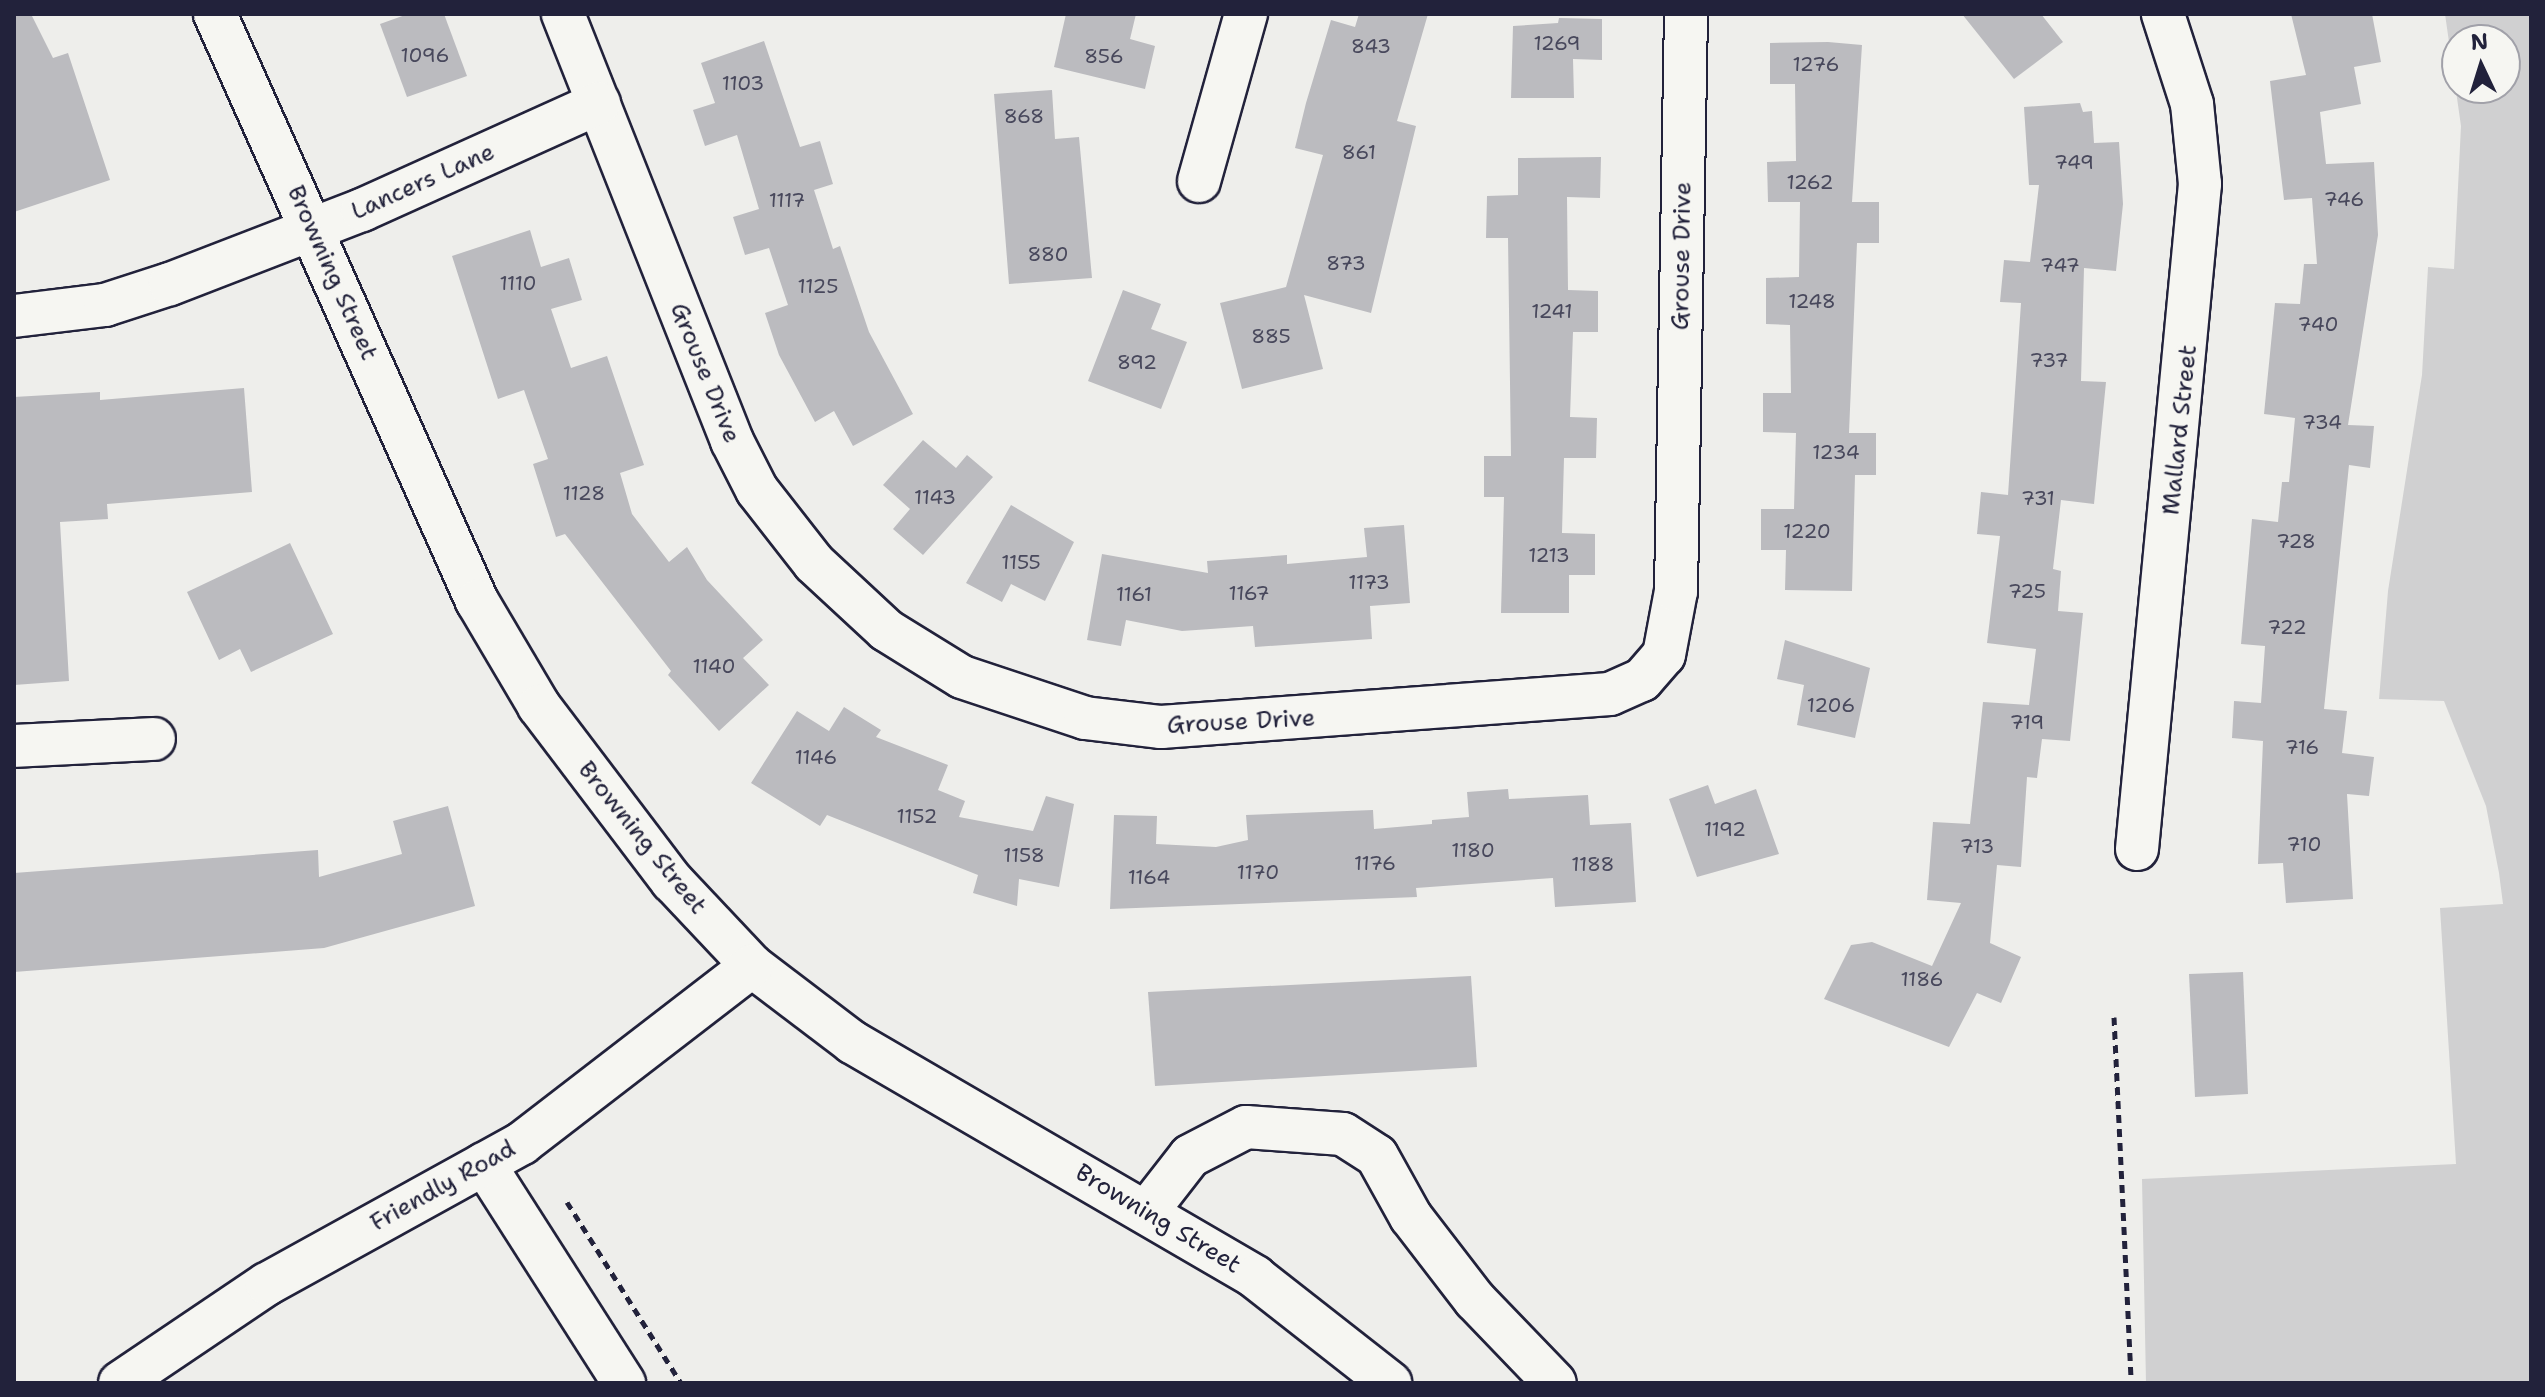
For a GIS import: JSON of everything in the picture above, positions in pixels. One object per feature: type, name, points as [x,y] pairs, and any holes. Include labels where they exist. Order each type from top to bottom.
[{"type":"street","name":"Browning Street","points":[[215,14],[477,601],[539,706],[672,881],[752,966],[931,1094],[1148,1210],[1316,1320],[1390,1383]]},
{"type":"street","name":"Grouse Drive","points":[[563,14],[747,473],[814,563],[886,630],[995,692],[1085,718],[1161,727],[1389,714],[1610,694],[1642,680],[1668,647],[1676,591],[1686,14]]},
{"type":"street","points":[[1199,181],[1246,14]]},
{"type":"street","name":"Mallard Street","points":[[2137,849],[2200,184],[2192,104],[2163,14]]},
{"type":"street","name":"Lancers Lane","points":[[14,316],[105,305],[313,229],[599,103]]},
{"type":"street","points":[[14,746],[154,739]]},
{"type":"street","name":"Friendly Road","points":[[120,1383],[267,1284],[484,1164],[567,1112],[752,966]]},
{"type":"street","points":[[1148,1210],[1190,1156],[1246,1127],[1343,1134],[1377,1156],[1411,1217],[1475,1300],[1555,1383]]},
{"type":"street","points":[[484,1164],[624,1383]]},
{"type":"path","points":[[2114,1017],[2131,1383]]},
{"type":"path","points":[[567,1202],[681,1383]]},
{"type":"shaded area","points":[[2445,14],[2531,14],[2531,1383],[2146,1383],[2142,1179],[2456,1164],[2440,908],[2503,904],[2499,873],[2486,806],[2444,701],[2379,699],[2388,591],[2422,375],[2428,267],[2454,269],[2461,126],[2458,104],[2521,104],[2521,24],[2446,24]]},
{"type":"building","points":[[14,14],[31,14],[53,58],[68,53],[110,180],[14,212]]},
{"type":"building","points":[[408,14],[444,14],[467,76],[407,97],[380,24]]},
{"type":"building","points":[[1066,14],[1136,14],[1130,39],[1155,46],[1145,89],[1054,67]]},
{"type":"building","points":[[1359,14],[1428,14],[1397,121],[1416,126],[1371,313],[1304,295],[1323,369],[1242,389],[1220,303],[1286,287],[1323,155],[1295,148],[1306,103],[1331,20],[1355,27]]},
{"type":"building","points":[[1962,14],[2041,14],[2063,42],[2014,79]]},
{"type":"building","points":[[2291,14],[2372,14],[2381,62],[2354,67],[2361,104],[2320,112],[2326,164],[2374,162],[2378,235],[2348,425],[2374,426],[2370,468],[2349,465],[2324,709],[2347,711],[2342,753],[2374,757],[2369,796],[2347,794],[2353,899],[2286,903],[2283,863],[2258,864],[2263,741],[2232,738],[2234,701],[2261,703],[2265,646],[2241,644],[2252,519],[2278,522],[2282,482],[2289,482],[2295,418],[2264,414],[2275,303],[2300,304],[2304,264],[2317,264],[2312,198],[2284,200],[2270,81],[2306,75]]},
{"type":"building","points":[[1559,18],[1602,19],[1602,60],[1573,59],[1574,98],[1511,98],[1513,26],[1558,23]]},
{"type":"building","points":[[764,41],[800,147],[820,141],[833,184],[814,190],[833,249],[840,246],[869,332],[913,414],[853,446],[834,411],[815,422],[779,355],[765,313],[788,305],[769,248],[745,255],[733,217],[759,209],[737,135],[705,146],[693,110],[715,103],[701,63]]},
{"type":"building","points":[[1770,43],[1862,45],[1852,202],[1879,202],[1879,243],[1857,243],[1849,433],[1876,433],[1876,475],[1855,475],[1852,591],[1785,590],[1786,550],[1761,550],[1761,509],[1794,509],[1796,433],[1763,432],[1763,393],[1791,393],[1790,325],[1766,324],[1766,278],[1799,277],[1800,202],[1768,202],[1767,162],[1796,161],[1795,84],[1770,84]]},
{"type":"building","points":[[1052,90],[1055,139],[1079,137],[1092,278],[1009,284],[994,94]]},
{"type":"building","points":[[2080,103],[2083,112],[2092,111],[2094,143],[2119,142],[2123,204],[2116,271],[2084,268],[2081,381],[2106,382],[2094,504],[2061,500],[2053,569],[2061,571],[2058,611],[2083,613],[2070,741],[2042,739],[2037,778],[2027,777],[2021,867],[1997,865],[1990,943],[2021,957],[2001,1003],[1977,993],[1949,1047],[1824,999],[1851,945],[1872,942],[1932,966],[1961,903],[1927,900],[1933,822],[1970,824],[1983,702],[2029,705],[2036,649],[1987,643],[2000,536],[1977,534],[1981,492],[2008,495],[2021,303],[2000,302],[2004,260],[2030,262],[2039,185],[2029,185],[2024,107]]},
{"type":"building","points":[[1601,157],[1600,198],[1567,197],[1568,290],[1598,291],[1598,332],[1573,332],[1570,417],[1597,418],[1596,458],[1564,458],[1562,533],[1595,534],[1595,575],[1569,575],[1569,613],[1501,613],[1504,497],[1484,497],[1484,456],[1511,456],[1508,238],[1486,238],[1487,196],[1518,195],[1518,158]]},
{"type":"building","points":[[530,230],[541,267],[569,258],[582,300],[551,309],[571,368],[607,356],[644,465],[620,473],[632,514],[669,562],[687,547],[707,580],[763,640],[743,658],[769,685],[719,731],[668,675],[671,671],[565,534],[556,537],[533,464],[548,459],[524,390],[498,399],[452,256]]},
{"type":"building","points":[[1123,290],[1161,304],[1151,329],[1187,342],[1161,409],[1088,381]]},
{"type":"building","points":[[244,388],[252,492],[107,504],[108,519],[60,522],[69,681],[14,685],[14,397],[100,392],[100,400]]},
{"type":"building","points":[[923,440],[956,468],[967,455],[993,477],[923,555],[893,529],[910,509],[883,485]]},
{"type":"building","points":[[1011,505],[1074,542],[1045,601],[1011,584],[1002,602],[966,583]]},
{"type":"building","points":[[1404,525],[1410,603],[1370,606],[1372,639],[1255,647],[1253,626],[1182,631],[1126,620],[1121,646],[1087,640],[1102,554],[1208,573],[1207,561],[1287,555],[1287,564],[1367,557],[1364,528]]},
{"type":"building","points":[[290,543],[333,634],[251,672],[240,649],[219,660],[187,592]]},
{"type":"building","points":[[1785,640],[1870,668],[1855,738],[1797,725],[1804,685],[1777,679]]},
{"type":"building","points":[[844,707],[881,730],[876,737],[948,765],[938,790],[965,801],[959,817],[1033,831],[1046,796],[1074,804],[1059,887],[1019,879],[1017,906],[973,893],[978,875],[827,815],[820,826],[751,783],[797,711],[829,731]]},
{"type":"building","points":[[1708,785],[1715,804],[1756,789],[1779,854],[1697,877],[1669,799]]},
{"type":"building","points":[[1508,789],[1509,799],[1588,795],[1590,825],[1631,823],[1636,902],[1555,907],[1553,878],[1416,888],[1417,897],[1110,909],[1114,815],[1157,816],[1156,844],[1216,847],[1248,840],[1246,815],[1373,810],[1374,829],[1432,824],[1432,820],[1469,817],[1467,792]]},
{"type":"building","points":[[448,806],[475,906],[324,948],[14,972],[14,873],[318,850],[319,877],[402,854],[393,821]]},
{"type":"building","points":[[2243,972],[2248,1094],[2195,1097],[2189,974]]},
{"type":"building","points":[[1471,976],[1477,1067],[1155,1086],[1148,992]]}]
